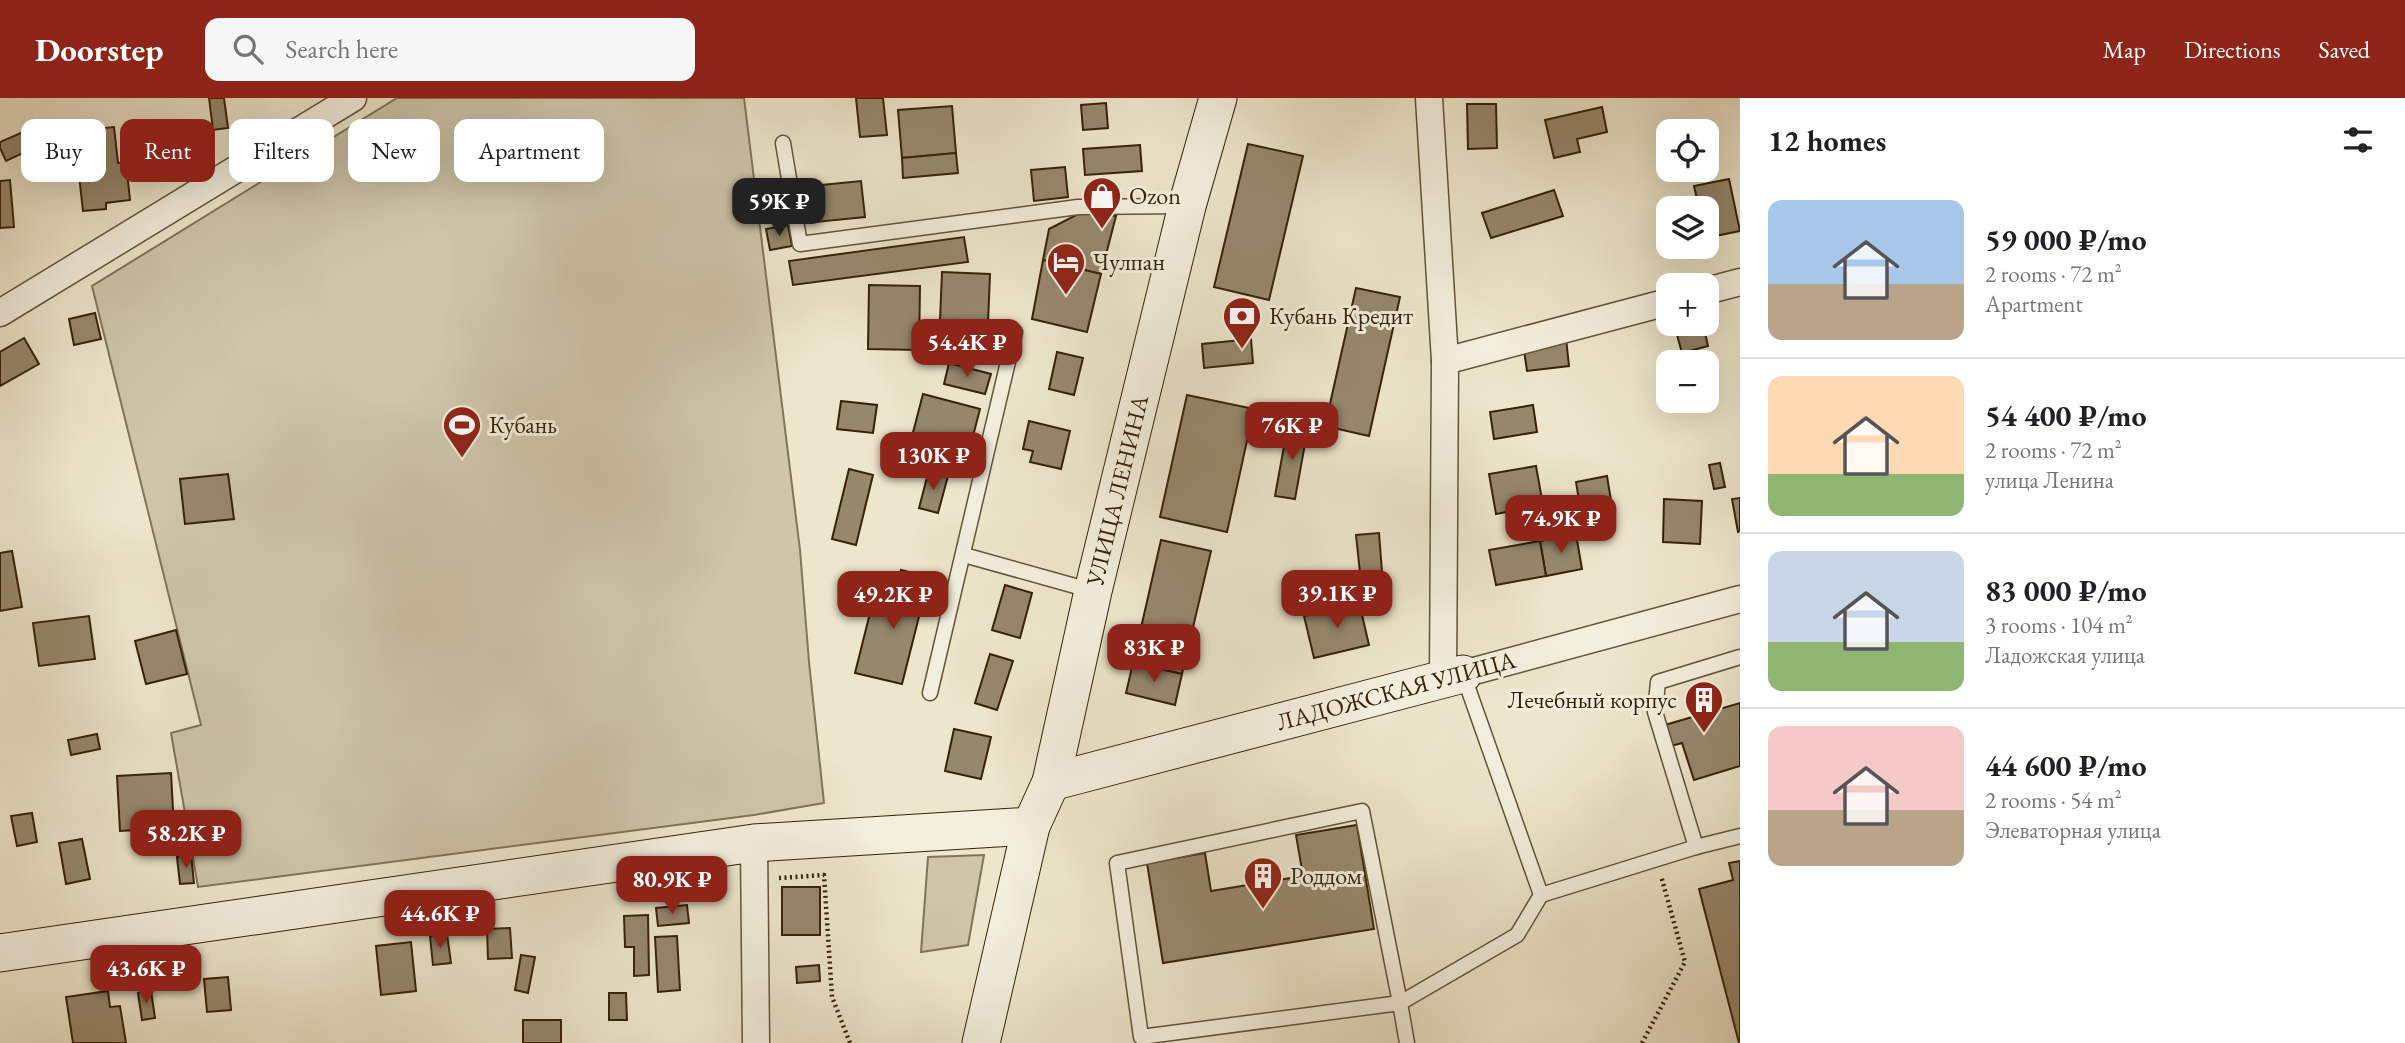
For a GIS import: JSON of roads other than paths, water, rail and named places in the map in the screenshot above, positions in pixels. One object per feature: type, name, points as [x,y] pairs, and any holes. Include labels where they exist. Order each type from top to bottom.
[{"type":"street","points":[[0,313],[353,98]]},
{"type":"street","points":[[1429,98],[1445,361],[1453,677]]},
{"type":"street","name":"УЛИЦА ЛЕНИНА","points":[[981,1043],[1031,825],[1051,782],[1093,591],[1187,206],[1221,99]]},
{"type":"street","points":[[1719,288],[1740,282]]},
{"type":"street","points":[[1445,361],[1656,305]]},
{"type":"street","name":"ЛАДОЖСКАЯ УЛИЦА","points":[[1051,782],[1740,599]]},
{"type":"street","points":[[0,953],[754,843],[1031,825]]},
{"type":"street","points":[[754,843],[756,1043]]},
{"type":"lane","points":[[783,143],[800,244],[1078,207],[1187,206]]},
{"type":"lane","points":[[930,693],[1015,332]]},
{"type":"lane","points":[[964,555],[1093,591]]},
{"type":"lane","points":[[1696,847],[1655,712],[1658,682],[1740,657]]},
{"type":"lane","points":[[1453,677],[1541,895]]},
{"type":"lane","points":[[1407,1043],[1400,1003],[1363,811],[1117,863],[1141,1040],[1400,1003],[1517,935],[1541,895],[1740,836]]},
{"type":"place","name":"Ozon","points":[[1102,230]]},
{"type":"place","name":"Чулпан","points":[[1066,296]]},
{"type":"place","name":"Кубань Кредит","points":[[1242,350]]},
{"type":"place","name":"Кубань","points":[[462,459]]},
{"type":"place","name":"Лечебный корпус","points":[[1704,734]]},
{"type":"place","name":"Роддом","points":[[1263,910]]}]
